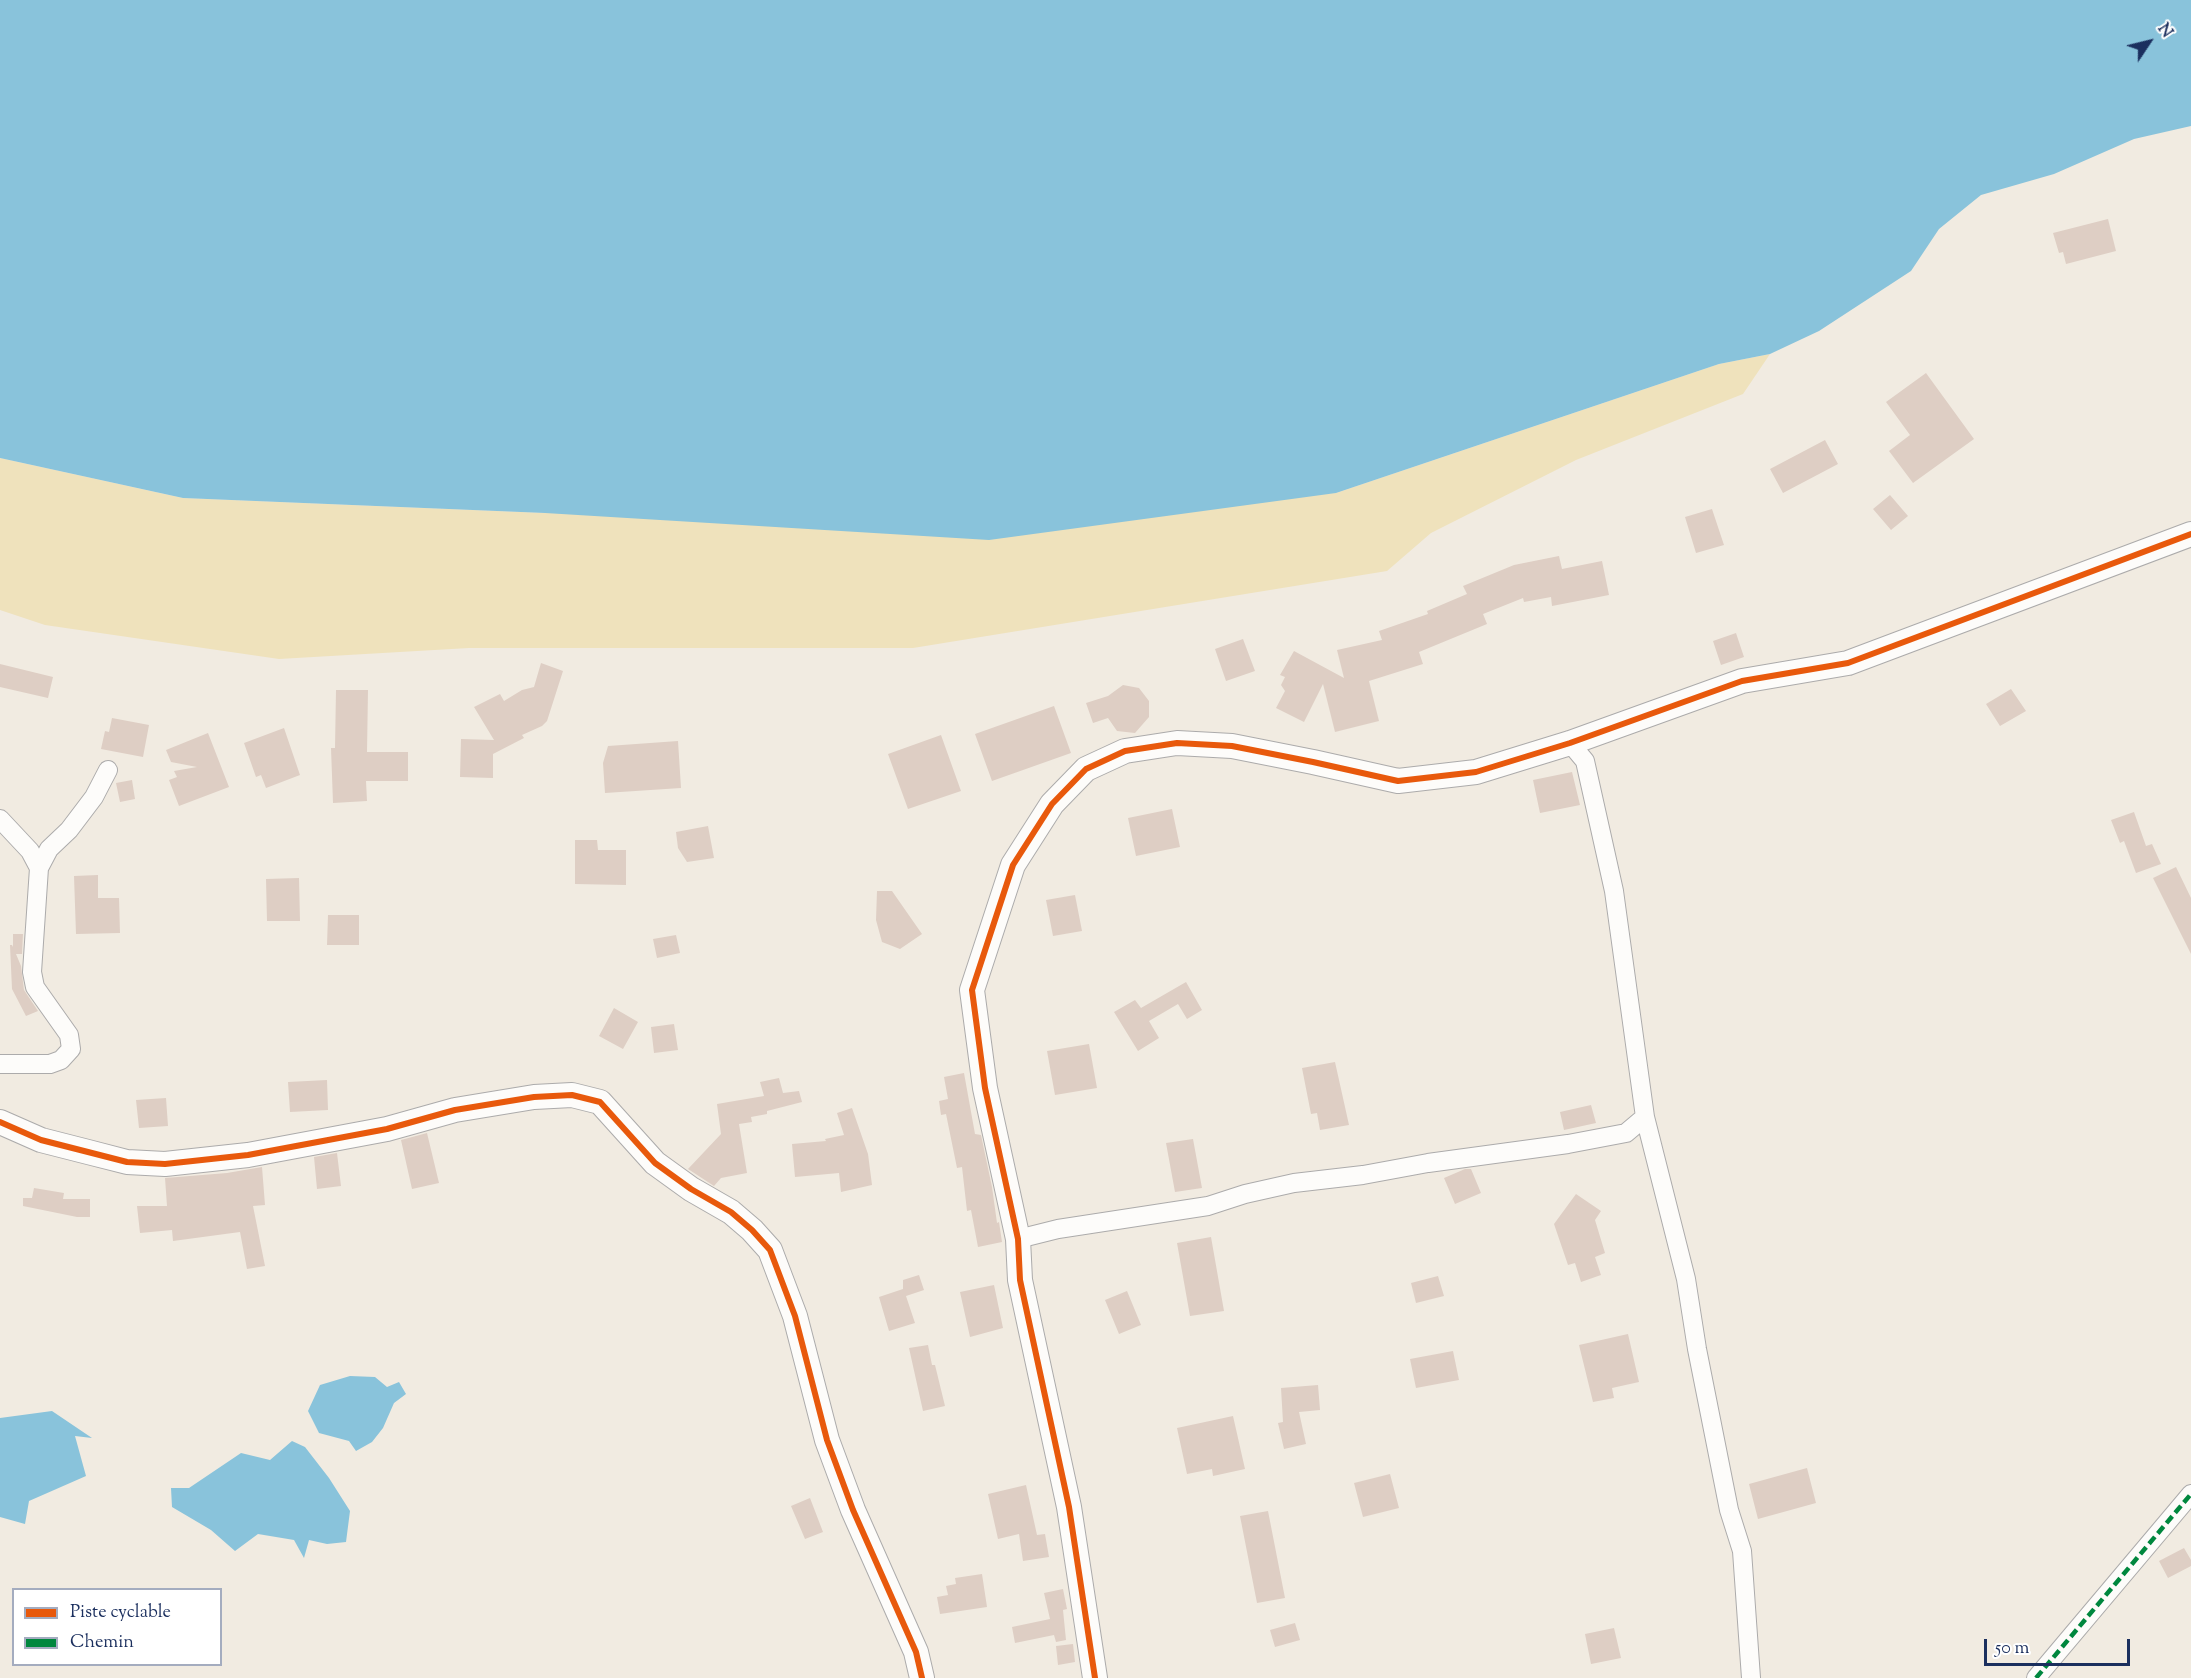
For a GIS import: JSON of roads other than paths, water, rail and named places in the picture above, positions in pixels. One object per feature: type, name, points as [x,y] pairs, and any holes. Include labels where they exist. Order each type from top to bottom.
[{"type":"street","points":[[1095,1678],[1069,1507],[1020,1280],[1018,1239],[985,1088],[972,990],[1012,865],[1052,804],[1086,770],[1125,751],[1177,743],[1232,746],[1398,782],[1476,772],[1570,743],[1742,681],[1848,663],[2191,534]]},
{"type":"street","points":[[1570,743],[1585,761],[1614,891],[1645,1117],[1686,1279],[1696,1349],[1729,1510],[1742,1551],[1751,1678]]},
{"type":"street","points":[[0,1064],[50,1064],[61,1060],[71,1049],[69,1035],[35,987],[32,972],[39,868],[49,849],[69,830],[94,797],[108,770]]},
{"type":"street","points":[[0,819],[30,851],[39,868]]},
{"type":"street","points":[[0,1122],[41,1140],[98,1155],[127,1162],[165,1164],[248,1155],[387,1129],[455,1110],[534,1097],[572,1095],[600,1102],[655,1162],[690,1189],[731,1212],[770,1250],[795,1316],[827,1440],[853,1510],[916,1652],[922,1678]]},
{"type":"street","points":[[1018,1239],[1058,1229],[1208,1206],[1245,1194],[1294,1183],[1364,1175],[1428,1163],[1580,1142],[1626,1133],[1645,1117]]},
{"type":"street","points":[[2036,1678],[2191,1494]]},
{"type":"street","points":[[916,1652],[938,1678]]},
{"type":"water","points":[[0,0],[2191,0],[2191,126],[2134,139],[2054,174],[1981,195],[1939,229],[1911,271],[1819,331],[1770,354],[1719,364],[1336,493],[989,540],[545,513],[183,498],[0,458]]},
{"type":"water","points":[[350,1376],[375,1377],[387,1387],[399,1382],[406,1394],[394,1403],[383,1428],[372,1442],[356,1451],[349,1441],[319,1433],[308,1411],[320,1385]]},
{"type":"water","points":[[52,1411],[92,1438],[75,1436],[86,1476],[29,1501],[25,1524],[0,1517],[0,1418]]},
{"type":"water","points":[[292,1441],[305,1447],[329,1478],[350,1511],[346,1542],[327,1544],[309,1540],[304,1558],[294,1540],[258,1534],[235,1551],[211,1530],[172,1507],[171,1488],[189,1488],[241,1453],[270,1460]]}]
